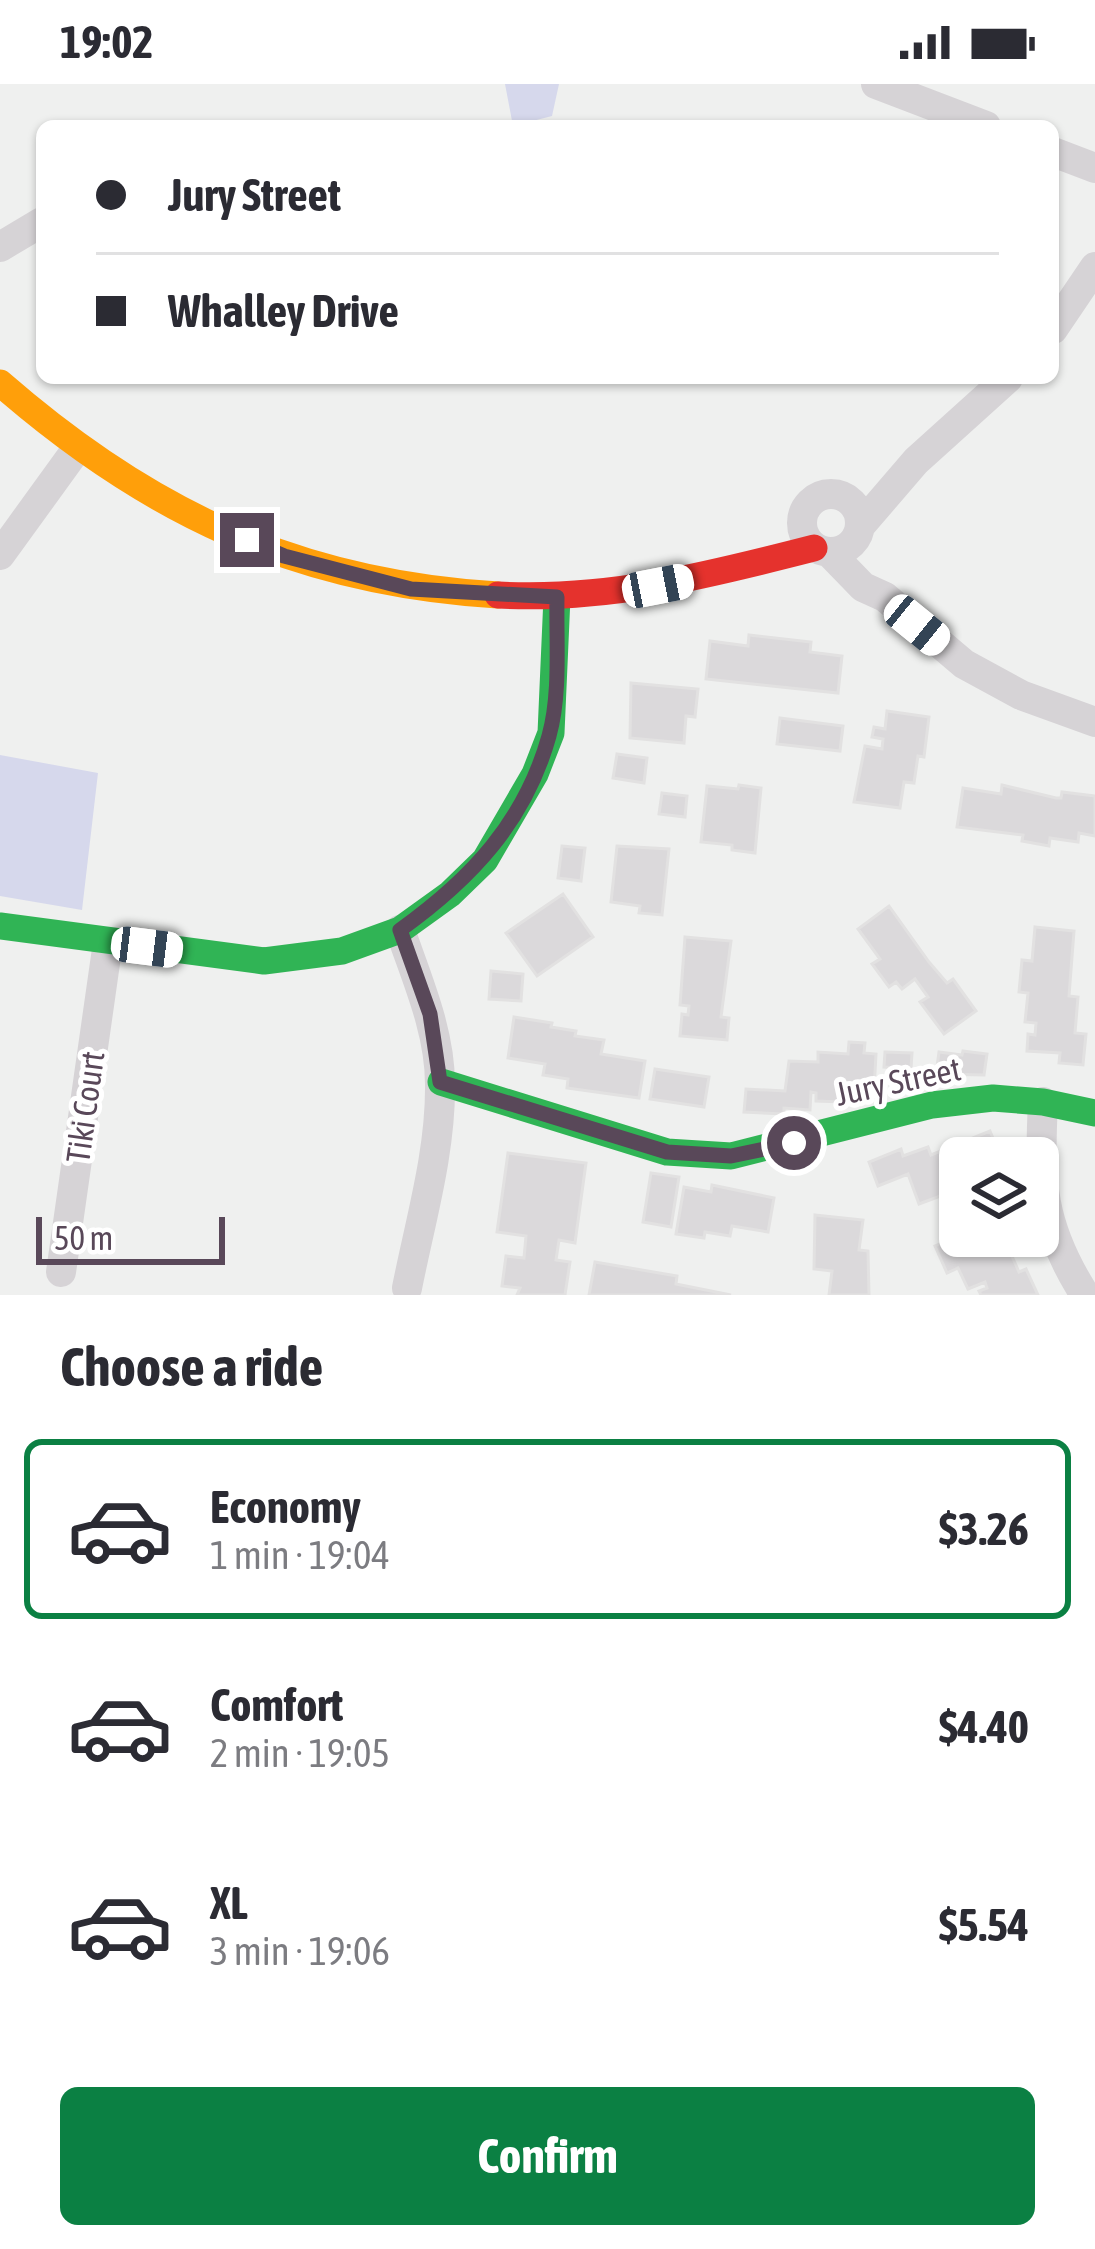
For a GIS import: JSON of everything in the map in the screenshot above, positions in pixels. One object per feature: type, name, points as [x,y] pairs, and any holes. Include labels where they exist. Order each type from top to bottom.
[{"type":"street","points":[[876,84],[970,120]]},
{"type":"street","points":[[1059,154],[1095,168]]},
{"type":"street","points":[[0,247],[36,226]]},
{"type":"street","points":[[1059,320],[1095,267]]},
{"type":"street","points":[[0,383],[76,450],[173,510],[284,556],[411,589],[557,597],[622,593],[695,579],[731,566],[846,549],[916,461],[1001,384]]},
{"type":"street","points":[[0,555],[76,450]]},
{"type":"street","points":[[731,566],[803,515],[822,495],[841,495],[916,461]]},
{"type":"street","points":[[841,495],[854,503],[859,531],[885,597]]},
{"type":"street","points":[[803,515],[803,533],[863,587],[885,597],[964,664],[1022,695],[1095,722]]},
{"type":"street","points":[[0,926],[264,961],[342,951],[400,930],[450,894],[484,860],[535,774],[550,733],[557,597]]},
{"type":"street","points":[[400,930],[430,1014],[440,1082],[436,1139],[407,1288]]},
{"type":"street","name":"Tiki Court","points":[[62,1273],[108,942]]},
{"type":"street","name":"Jury Street","points":[[440,1082],[667,1152],[731,1156],[932,1105],[993,1098],[1095,1113]]},
{"type":"street","points":[[1043,1102],[1041,1148],[1048,1222],[1060,1256],[1085,1295]]},
{"type":"shaded area","points":[[505,84],[559,84],[552,116],[512,120]]},
{"type":"shaded area","points":[[0,755],[98,773],[82,910],[0,896]]},
{"type":"building","points":[[749,635],[811,642],[810,652],[842,656],[838,693],[706,679],[710,641],[748,646]]},
{"type":"building","points":[[631,683],[698,689],[695,717],[686,716],[684,743],[630,738]]},
{"type":"building","points":[[887,711],[929,717],[924,757],[918,756],[914,783],[904,782],[900,808],[854,802],[865,746],[882,749],[883,739],[872,737],[874,727],[885,729]]},
{"type":"building","points":[[780,718],[843,726],[840,751],[777,744]]},
{"type":"building","points":[[617,754],[647,758],[644,783],[613,778]]},
{"type":"building","points":[[739,785],[761,788],[755,853],[701,842],[707,786],[738,789]]},
{"type":"building","points":[[1002,785],[1056,798],[1062,792],[1095,796],[1095,836],[1079,833],[1078,842],[1050,838],[1049,846],[1022,841],[1023,835],[957,827],[963,788],[1001,794]]},
{"type":"building","points":[[662,793],[687,796],[685,817],[659,814]]},
{"type":"building","points":[[562,846],[585,848],[581,881],[558,878]]},
{"type":"building","points":[[617,846],[669,849],[662,915],[639,913],[640,906],[611,902]]},
{"type":"building","points":[[563,894],[593,937],[537,976],[506,933]]},
{"type":"building","points":[[889,906],[929,962],[947,983],[953,979],[976,1011],[944,1034],[920,1002],[928,997],[915,979],[902,989],[896,982],[889,987],[872,964],[880,959],[858,929]]},
{"type":"building","points":[[1035,927],[1074,931],[1069,996],[1078,997],[1075,1033],[1086,1034],[1083,1065],[1059,1063],[1060,1053],[1027,1051],[1028,1034],[1035,1035],[1036,1023],[1025,1022],[1028,993],[1019,992],[1022,960],[1032,961]]},
{"type":"building","points":[[685,937],[731,941],[721,1017],[729,1018],[727,1040],[680,1036],[682,1014],[688,1015],[689,1006],[680,1005]]},
{"type":"building","points":[[491,971],[523,974],[521,1001],[489,999]]},
{"type":"building","points":[[514,1017],[604,1040],[601,1054],[645,1061],[639,1098],[567,1088],[568,1079],[543,1075],[545,1064],[508,1058]]},
{"type":"building","points":[[849,1042],[865,1043],[864,1053],[876,1054],[874,1091],[843,1089],[842,1102],[816,1101],[816,1093],[811,1092],[810,1110],[744,1112],[746,1089],[785,1091],[789,1061],[818,1062],[818,1052],[848,1054]]},
{"type":"building","points":[[963,1051],[987,1054],[984,1075],[936,1074],[939,1052],[962,1055]]},
{"type":"building","points":[[885,1052],[912,1053],[911,1069],[884,1067]]},
{"type":"building","points":[[655,1069],[709,1077],[704,1107],[650,1099]]},
{"type":"building","points":[[928,1147],[931,1155],[939,1152],[939,1196],[919,1204],[908,1174],[878,1186],[869,1162],[901,1149],[903,1156]]},
{"type":"building","points":[[508,1153],[586,1163],[575,1243],[559,1240],[556,1260],[570,1262],[565,1295],[517,1295],[520,1288],[502,1286],[506,1256],[524,1258],[526,1236],[497,1232]]},
{"type":"building","points":[[651,1173],[679,1177],[671,1227],[643,1222]]},
{"type":"building","points":[[712,1185],[774,1198],[768,1232],[732,1226],[730,1236],[676,1234],[684,1187],[711,1192]]},
{"type":"building","points":[[815,1215],[863,1220],[859,1250],[868,1251],[869,1295],[829,1295],[832,1271],[814,1269]]},
{"type":"building","points":[[940,1257],[1012,1257],[1019,1272],[1026,1269],[1038,1295],[981,1295],[979,1291],[987,1288],[985,1282],[968,1289],[958,1268],[947,1273]]},
{"type":"building","points":[[595,1262],[677,1276],[676,1284],[731,1295],[589,1295]]},
{"type":"traffic: fast","points":[[0,926],[264,961],[342,951],[400,930],[450,894],[485,860],[535,774],[551,733],[557,597]]},
{"type":"traffic: fast","points":[[441,1082],[667,1152],[731,1156],[932,1105],[993,1098],[1095,1113]]},
{"type":"traffic: slow","points":[[0,383],[113,469],[230,533],[357,575],[498,595]]},
{"type":"traffic: jam","points":[[498,595],[618,590],[814,548]]},
{"type":"route","points":[[247,540],[284,556],[411,589],[557,597],[550,733],[535,774],[484,860],[450,894],[400,930],[430,1014],[440,1082],[667,1152],[731,1156],[794,1143]]}]
